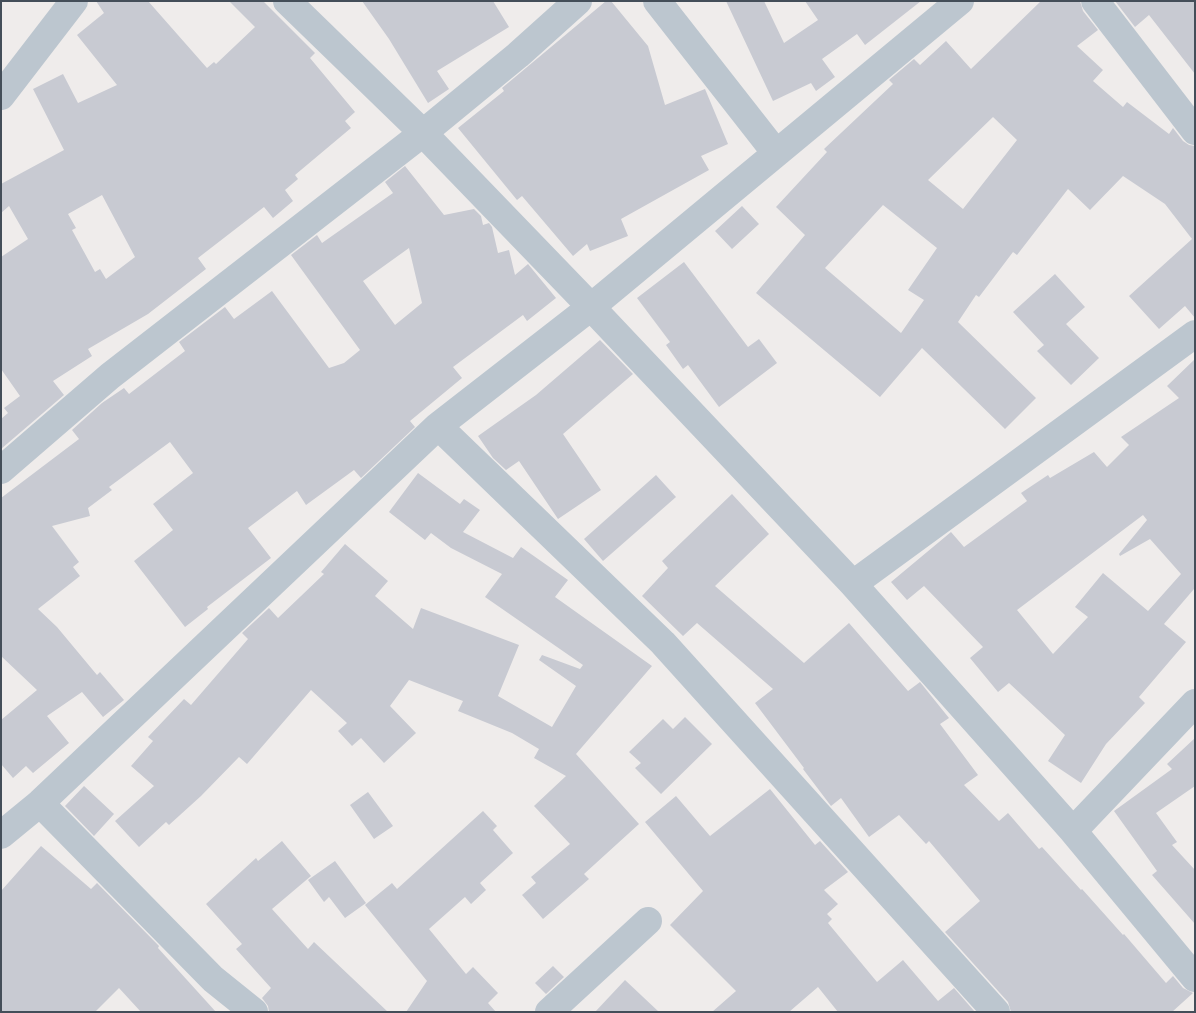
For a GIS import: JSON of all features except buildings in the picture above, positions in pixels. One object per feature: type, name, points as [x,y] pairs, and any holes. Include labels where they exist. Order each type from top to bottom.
[{"type":"street","points":[[1,96],[74,1]]},
{"type":"street","points":[[287,1],[423,133],[591,306],[853,584],[1073,831],[1195,978]]},
{"type":"street","points":[[1,470],[110,376],[423,133],[518,55],[578,1]]},
{"type":"street","points":[[657,1],[776,154]]},
{"type":"street","points":[[1,835],[40,803],[438,426],[591,306],[960,1]]},
{"type":"street","points":[[1095,1],[1195,131]]},
{"type":"street","points":[[853,584],[1195,334]]},
{"type":"street","points":[[438,426],[663,643],[996,1012]]},
{"type":"street","points":[[1073,831],[1195,703]]},
{"type":"street","points":[[40,803],[213,979],[254,1012]]},
{"type":"street","points":[[549,1012],[648,921]]}]
